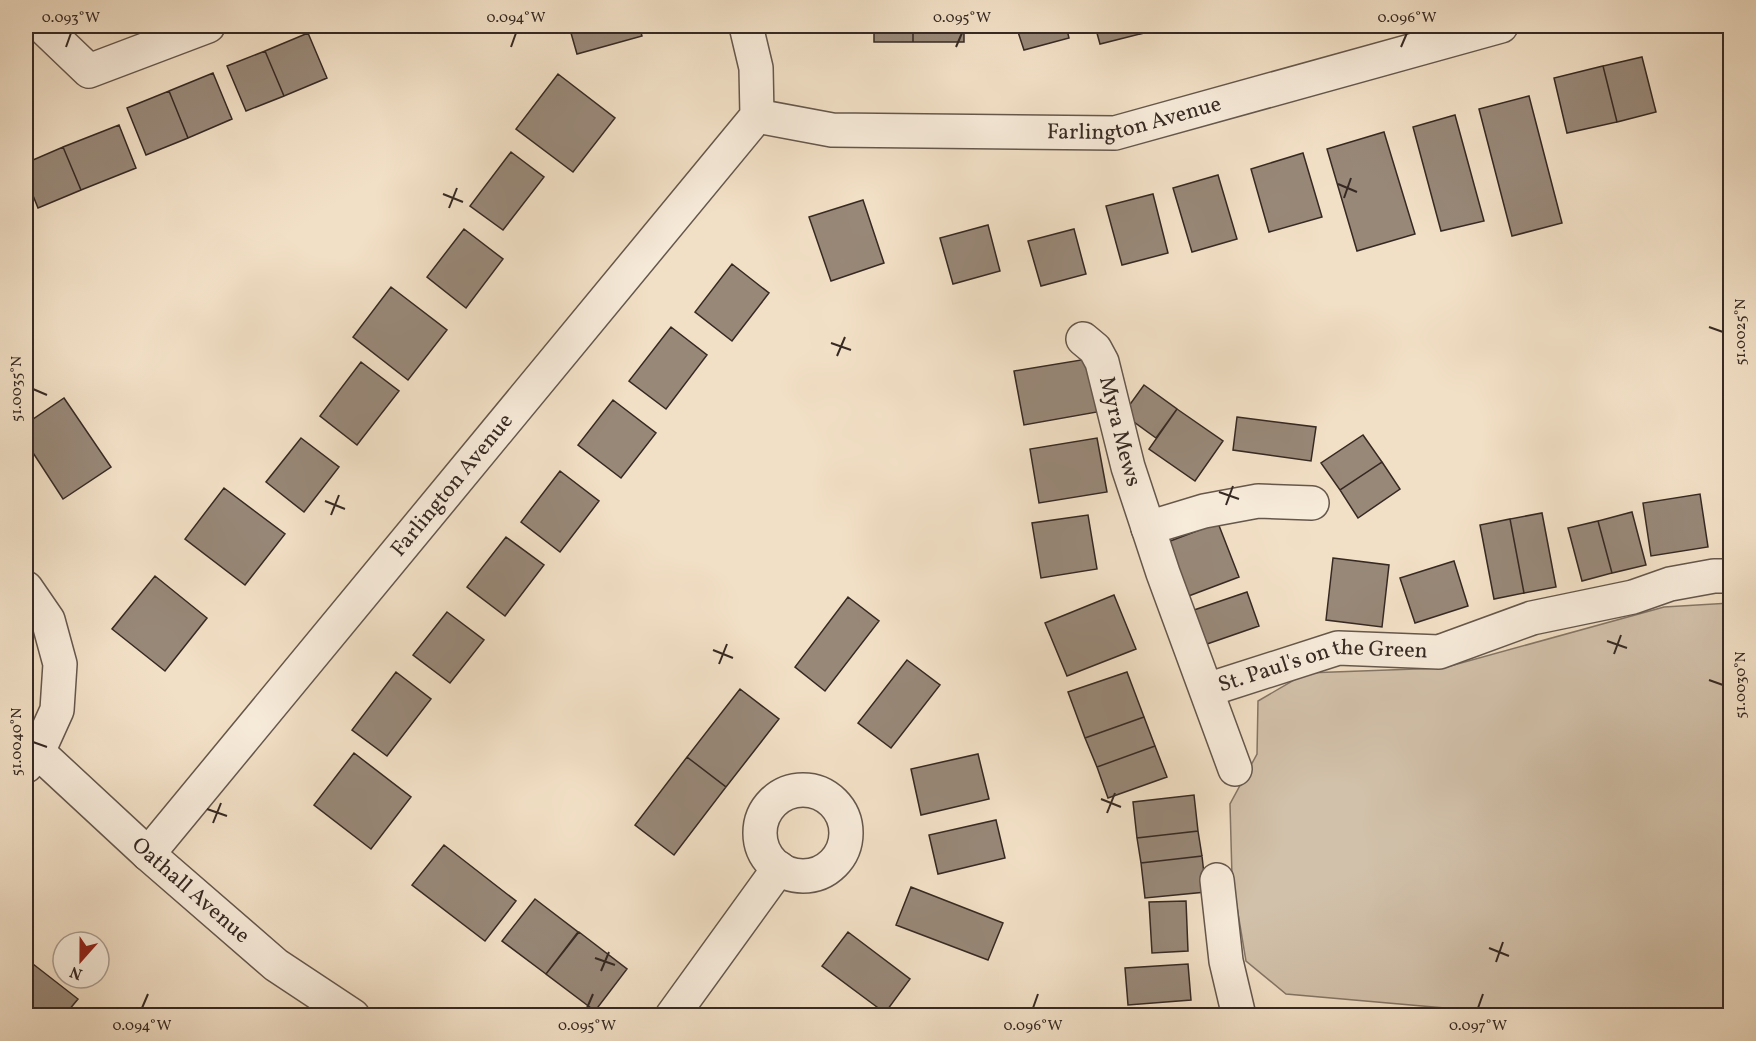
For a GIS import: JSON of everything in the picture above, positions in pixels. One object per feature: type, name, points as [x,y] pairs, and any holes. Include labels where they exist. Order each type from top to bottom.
[{"type":"street","points":[[42,26],[89,71],[208,26]]},
{"type":"street","points":[[746,26],[756,68],[757,116]]},
{"type":"street","name":"Farlington Avenue","points":[[148,854],[757,116],[832,130],[1114,133],[1501,26]]},
{"type":"street","name":"Myra Mews","points":[[1083,339],[1095,349],[1102,362],[1128,467],[1163,573],[1207,690]]},
{"type":"street","points":[[1148,528],[1204,511],[1258,501],[1312,503]]},
{"type":"street","name":"St. Paul's on the Green","points":[[1235,769],[1207,690],[1338,648],[1439,652],[1532,618],[1633,597],[1670,584],[1714,576],[1731,576]]},
{"type":"street","name":"Oathall Avenue","points":[[26,588],[48,620],[60,664],[57,710],[32,759],[148,854],[276,965],[353,1016]]},
{"type":"street","points":[[672,1016],[779,868]]},
{"type":"street","points":[[1217,880],[1226,961],[1239,1016]]},
{"type":"shaded area","points":[[1730,603],[1730,1015],[1459,1016],[1456,1009],[1286,994],[1246,961],[1232,877],[1230,804],[1257,754],[1258,701],[1306,673],[1443,668],[1664,607]]},
{"type":"building","points":[[569,26],[639,26],[642,36],[577,54]]},
{"type":"building","points":[[874,26],[913,26],[913,42],[874,42]]},
{"type":"building","points":[[913,26],[964,26],[964,42],[913,42]]},
{"type":"building","points":[[1016,26],[1066,26],[1069,38],[1024,50]]},
{"type":"building","points":[[1095,26],[1138,26],[1140,34],[1100,44]]},
{"type":"building","points":[[1138,26],[1172,26],[1140,34]]},
{"type":"building","points":[[308,33],[327,78],[284,96],[265,51]]},
{"type":"building","points":[[265,51],[284,96],[246,111],[227,66]]},
{"type":"building","points":[[1642,57],[1656,112],[1617,122],[1603,66]]},
{"type":"building","points":[[1603,66],[1617,122],[1567,133],[1554,78]]},
{"type":"building","points":[[213,73],[232,119],[188,138],[169,91]]},
{"type":"building","points":[[558,74],[615,118],[573,172],[516,129]]},
{"type":"building","points":[[169,91],[188,138],[146,155],[127,108]]},
{"type":"building","points":[[1529,96],[1562,223],[1512,236],[1479,109]]},
{"type":"building","points":[[1455,115],[1484,221],[1441,231],[1413,127]]},
{"type":"building","points":[[119,125],[136,168],[81,190],[63,147]]},
{"type":"building","points":[[1384,132],[1415,234],[1357,251],[1327,149]]},
{"type":"building","points":[[63,147],[81,190],[38,208],[26,178],[26,163]]},
{"type":"building","points":[[511,152],[544,177],[503,230],[470,206]]},
{"type":"building","points":[[1303,153],[1322,217],[1269,232],[1251,169]]},
{"type":"building","points":[[1218,175],[1237,239],[1192,252],[1173,188]]},
{"type":"building","points":[[1153,194],[1168,253],[1122,265],[1106,206]]},
{"type":"building","points":[[863,200],[884,263],[831,281],[809,217]]},
{"type":"building","points":[[988,225],[1000,271],[953,284],[940,238]]},
{"type":"building","points":[[464,229],[503,259],[466,308],[427,277]]},
{"type":"building","points":[[1074,229],[1086,274],[1041,286],[1028,241]]},
{"type":"building","points":[[732,264],[769,293],[732,341],[695,312]]},
{"type":"building","points":[[391,287],[447,330],[408,380],[353,337]]},
{"type":"building","points":[[671,327],[707,355],[666,409],[629,381]]},
{"type":"building","points":[[1087,359],[1097,412],[1024,425],[1014,371]]},
{"type":"building","points":[[361,362],[399,391],[357,445],[320,416]]},
{"type":"building","points":[[1144,385],[1177,409],[1156,438],[1123,414]]},
{"type":"building","points":[[64,398],[111,467],[63,499],[26,442],[26,424]]},
{"type":"building","points":[[613,400],[656,433],[621,478],[578,445]]},
{"type":"building","points":[[1177,409],[1223,441],[1195,481],[1149,449]]},
{"type":"building","points":[[1237,417],[1316,427],[1311,461],[1233,450]]},
{"type":"building","points":[[1363,435],[1382,462],[1340,490],[1321,463]]},
{"type":"building","points":[[301,438],[339,467],[304,512],[266,482]]},
{"type":"building","points":[[1097,438],[1107,492],[1039,503],[1030,449]]},
{"type":"building","points":[[1382,462],[1400,489],[1358,518],[1340,490]]},
{"type":"building","points":[[560,471],[599,501],[560,552],[521,522]]},
{"type":"building","points":[[224,488],[285,534],[245,585],[185,539]]},
{"type":"building","points":[[1700,494],[1708,547],[1651,556],[1643,503]]},
{"type":"building","points":[[1632,512],[1646,565],[1612,573],[1598,521]]},
{"type":"building","points":[[1542,513],[1556,587],[1524,593],[1510,519]]},
{"type":"building","points":[[1088,515],[1097,569],[1041,578],[1032,523]]},
{"type":"building","points":[[1510,519],[1524,593],[1494,599],[1480,525]]},
{"type":"building","points":[[1598,521],[1612,573],[1582,581],[1568,528]]},
{"type":"building","points":[[1218,523],[1239,577],[1186,597],[1165,543]]},
{"type":"building","points":[[506,537],[544,565],[505,616],[467,587]]},
{"type":"building","points":[[1333,558],[1389,565],[1382,627],[1326,620]]},
{"type":"building","points":[[1454,561],[1468,606],[1415,623],[1400,578]]},
{"type":"building","points":[[155,576],[207,618],[165,671],[112,629]]},
{"type":"building","points":[[1247,592],[1259,626],[1207,644],[1194,610]]},
{"type":"building","points":[[1114,595],[1136,649],[1067,676],[1045,623]]},
{"type":"building","points":[[848,597],[879,621],[825,691],[795,667]]},
{"type":"building","points":[[447,612],[484,640],[450,683],[413,655]]},
{"type":"building","points":[[907,660],[940,685],[891,748],[858,723]]},
{"type":"building","points":[[396,672],[431,699],[387,756],[352,730]]},
{"type":"building","points":[[1127,672],[1144,717],[1085,738],[1068,692]]},
{"type":"building","points":[[740,689],[779,719],[726,787],[687,757]]},
{"type":"building","points":[[1144,717],[1155,746],[1097,767],[1085,738]]},
{"type":"building","points":[[1155,746],[1167,777],[1108,798],[1097,767]]},
{"type":"building","points":[[354,753],[411,797],[371,849],[314,805]]},
{"type":"building","points":[[978,754],[989,799],[921,815],[911,769]]},
{"type":"building","points":[[687,757],[726,787],[674,855],[635,825]]},
{"type":"building","points":[[1194,795],[1198,831],[1137,838],[1133,802]]},
{"type":"building","points":[[996,820],[1005,858],[938,874],[929,835]]},
{"type":"building","points":[[1198,831],[1202,856],[1141,863],[1137,838]]},
{"type":"building","points":[[444,845],[516,901],[485,941],[412,885]]},
{"type":"building","points":[[1202,856],[1206,892],[1145,898],[1141,863]]},
{"type":"building","points":[[911,887],[1003,923],[988,960],[896,925]]},
{"type":"building","points":[[535,899],[578,932],[546,974],[502,941]]},
{"type":"building","points":[[1186,901],[1188,951],[1152,953],[1149,902]]},
{"type":"building","points":[[579,932],[627,969],[595,1011],[546,974]]},
{"type":"building","points":[[848,932],[910,979],[885,1013],[822,966]]},
{"type":"building","points":[[33,964],[51,978],[51,990],[66,990],[78,999],[64,1016],[26,1016],[26,973]]},
{"type":"building","points":[[1188,964],[1191,1000],[1128,1005],[1125,968]]}]
